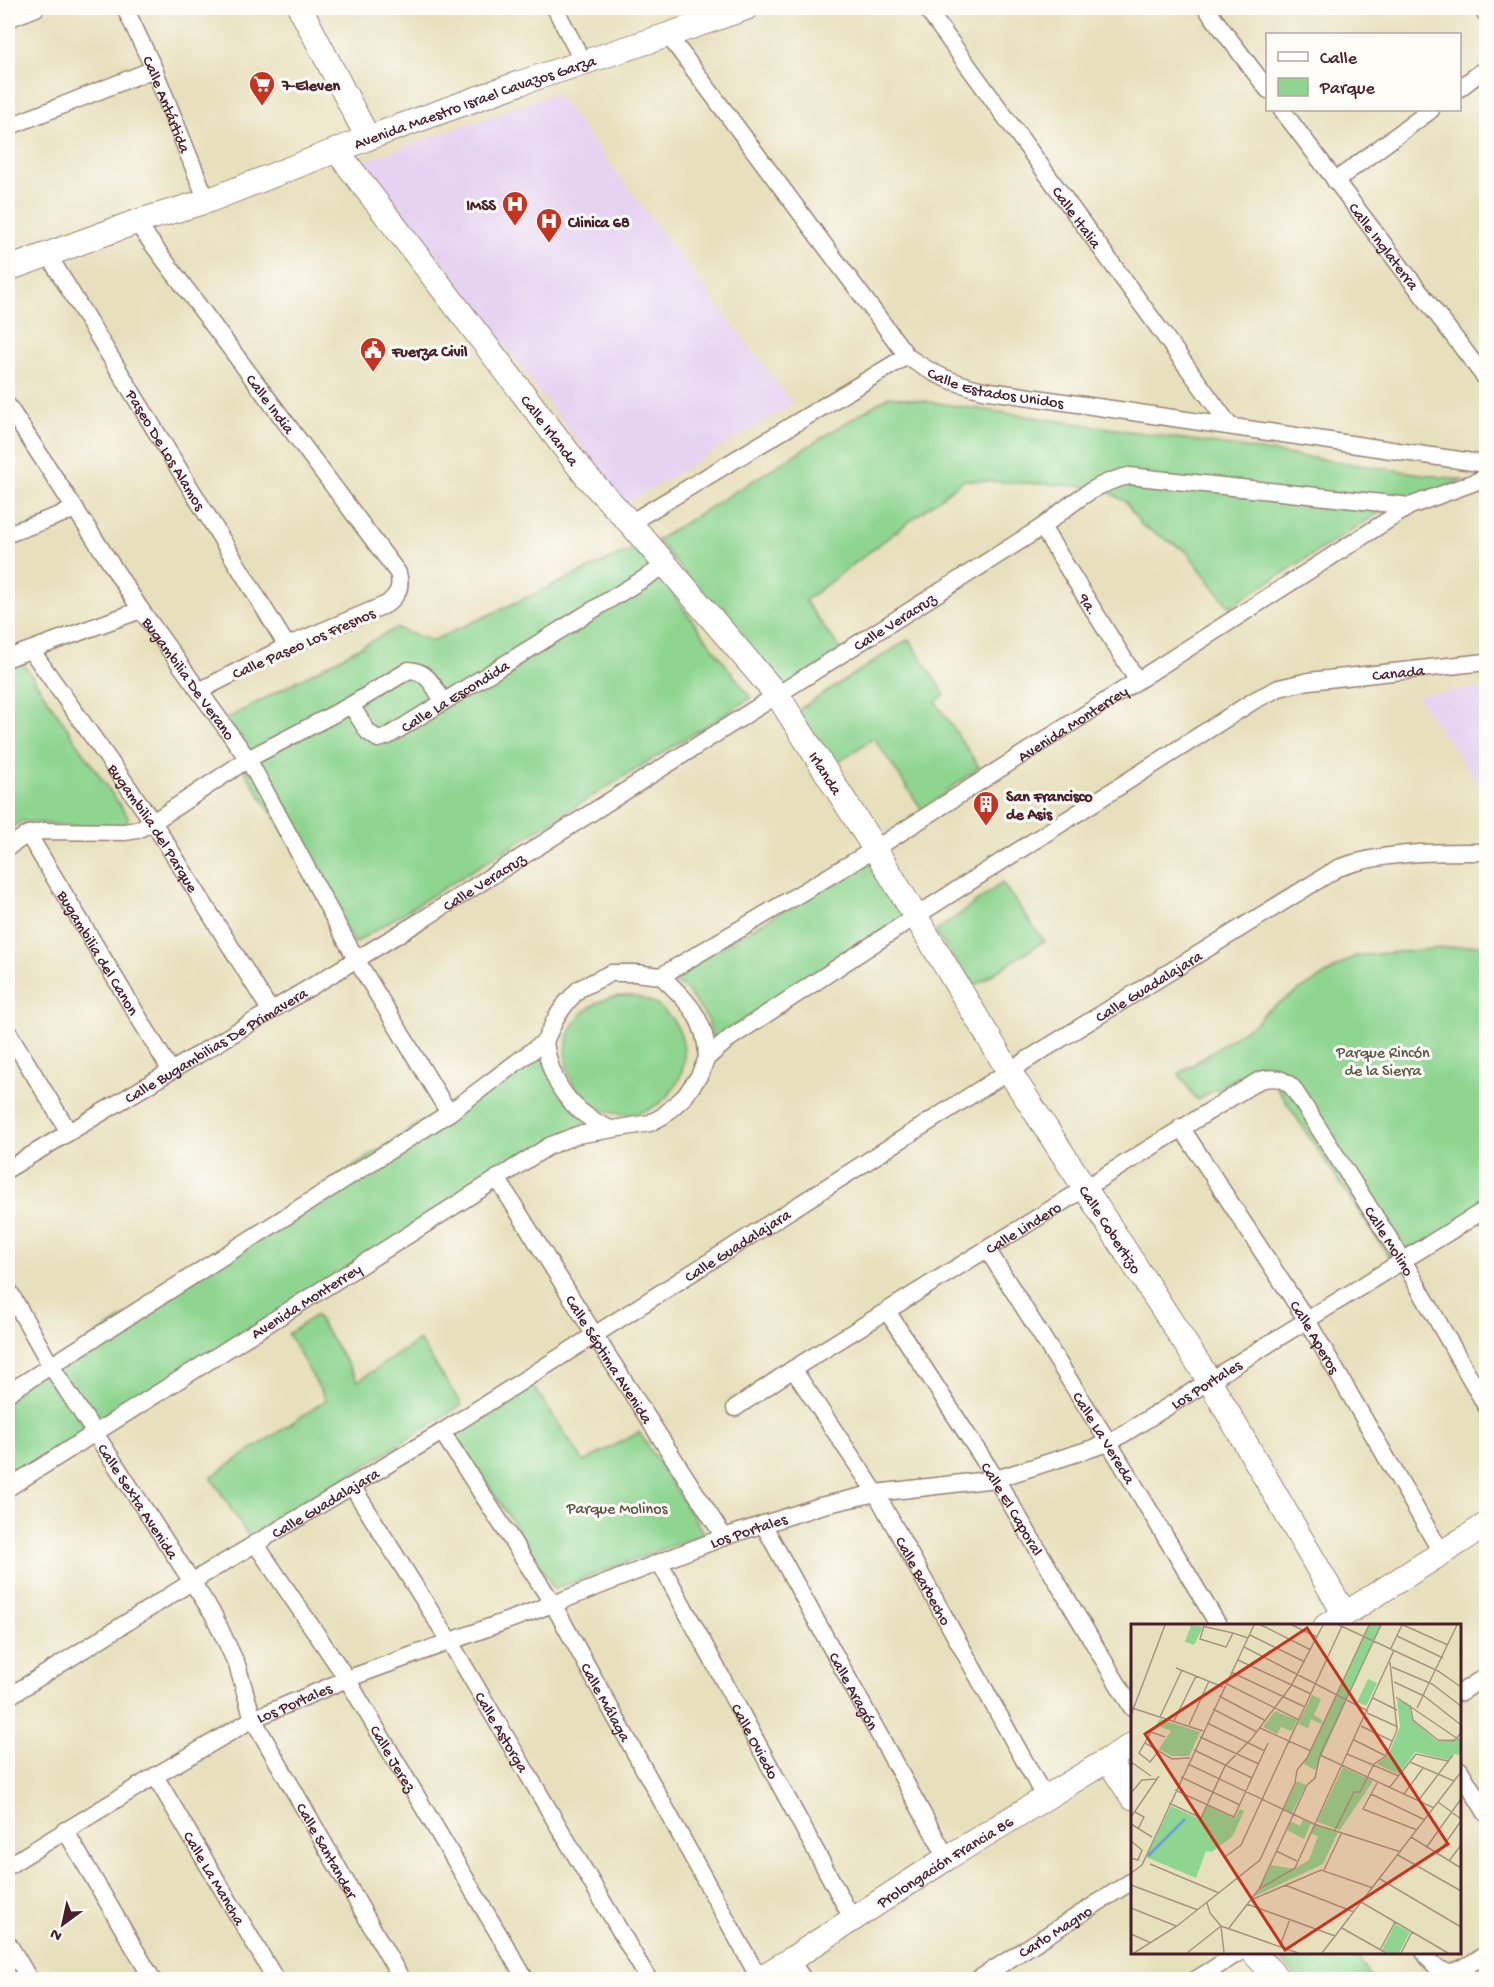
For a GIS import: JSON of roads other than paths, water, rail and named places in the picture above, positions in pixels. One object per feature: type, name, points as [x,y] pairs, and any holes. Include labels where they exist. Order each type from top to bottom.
[{"type":"street","points":[[8,19],[36,8]]},
{"type":"street","name":"Calle Antártida","points":[[125,8],[154,69],[207,201]]},
{"type":"street","points":[[300,8],[368,138]]},
{"type":"street","points":[[555,8],[583,62]]},
{"type":"street","name":"Avenida Maestro Israel Cavazos Garza","points":[[8,268],[136,222],[207,201],[368,138],[520,83],[746,8]]},
{"type":"street","name":"Calle Italia","points":[[926,8],[1230,426]]},
{"type":"street","points":[[1206,8],[1266,87]]},
{"type":"street","points":[[1482,8],[1486,14]]},
{"type":"street","name":"Calle Estados Unidos","points":[[668,35],[907,357],[925,370],[983,390],[1486,464]]},
{"type":"street","points":[[1461,87],[1486,68]]},
{"type":"street","points":[[8,127],[154,69]]},
{"type":"street","name":"Calle Inglaterra","points":[[1283,111],[1486,379]]},
{"type":"street","points":[[1335,182],[1430,111]]},
{"type":"street","name":"Calle Irlanda","points":[[337,152],[586,477],[630,523],[778,696]]},
{"type":"street","name":"Calle India","points":[[136,222],[398,573],[400,588]]},
{"type":"street","name":"Paseo De Los Alamos","points":[[46,253],[288,646]]},
{"type":"street","points":[[630,523],[907,357]]},
{"type":"street","name":"Bugambilia De Verano","points":[[8,407],[141,610],[249,759],[356,959]]},
{"type":"street","name":"Calle Veracruz","points":[[422,920],[1042,527],[1089,491],[1116,479],[1129,476],[1410,506]]},
{"type":"street","name":"Avenida Monterrey","points":[[661,976],[875,849],[1410,506],[1486,478]]},
{"type":"street","points":[[8,534],[76,509]]},
{"type":"street","name":"9a.","points":[[1042,527],[1137,680]]},
{"type":"street","name":"Calle La Escondida","points":[[351,705],[368,732],[378,739],[388,736],[666,565]]},
{"type":"street","name":"Calle Paseo Los Fresnos","points":[[201,690],[288,646],[383,606],[400,588]]},
{"type":"street","points":[[8,658],[141,610]]},
{"type":"street","name":"Bugambilia del Parque","points":[[31,651],[153,822],[270,1010]]},
{"type":"street","name":"Canada","points":[[1309,681],[1486,662]]},
{"type":"street","points":[[8,847],[28,834],[43,831],[125,832],[136,830],[153,822],[249,759],[351,705],[409,670],[427,676],[443,701]]},
{"type":"street","name":"Avenida Monterrey","points":[[8,1488],[497,1178],[559,1142],[577,1135],[650,1124],[673,1109],[699,1076],[706,1058],[751,1023],[1255,700],[1279,688],[1309,681]]},
{"type":"street","name":"Irlanda","points":[[778,696],[875,849]]},
{"type":"street","name":"Bugambilia del Canon","points":[[28,834],[171,1071]]},
{"type":"street","name":"Calle Cobertizo","points":[[875,849],[1009,1071],[1209,1380],[1335,1619]]},
{"type":"street","name":"Calle Guadalajara","points":[[8,1697],[255,1543],[442,1432],[1009,1071],[1338,868],[1356,861],[1381,857],[1486,852]]},
{"type":"street","name":"Calle Bugambilias De Primavera","points":[[8,1169],[422,920]]},
{"type":"street","points":[[356,959],[448,1113]]},
{"type":"street","points":[[8,1393],[448,1113],[545,1041],[557,1016],[567,1002],[579,989],[594,981],[611,973],[661,976],[680,993],[701,1024],[707,1040],[706,1058]]},
{"type":"street","points":[[8,1032],[69,1132]]},
{"type":"street","points":[[545,1041],[551,1072],[561,1089],[581,1112],[594,1122],[612,1129]]},
{"type":"street","name":"Calle Lindero","points":[[735,1408],[793,1368],[1258,1081],[1268,1077],[1286,1081]]},
{"type":"street","name":"Calle Molino","points":[[1286,1081],[1293,1088],[1403,1260],[1486,1406]]},
{"type":"street","name":"Calle Aperos","points":[[1181,1127],[1308,1322],[1441,1552]]},
{"type":"street","name":"Calle Séptima Avenida","points":[[497,1178],[724,1537]]},
{"type":"street","name":"Los Portales","points":[[8,1866],[155,1776],[254,1719],[347,1679],[553,1604],[724,1537],[820,1506],[876,1493],[996,1479],[1109,1443],[1209,1380],[1308,1322],[1486,1209]]},
{"type":"street","name":"Calle La Vereda","points":[[987,1249],[1109,1443],[1218,1624]]},
{"type":"street","name":"Calle Sexta Avenida","points":[[8,1289],[51,1366],[193,1581],[224,1634],[237,1665],[254,1719]]},
{"type":"street","name":"Calle El Caporal","points":[[887,1311],[996,1479],[1131,1706]]},
{"type":"street","name":"Calle Barbecho","points":[[793,1368],[876,1493],[1045,1798]]},
{"type":"street","name":"Calle Málaga","points":[[442,1432],[553,1604],[758,1979]]},
{"type":"street","name":"Calle Astorga","points":[[352,1486],[450,1642],[649,1980]]},
{"type":"street","name":"Calle Aragón","points":[[763,1524],[947,1858]]},
{"type":"street","points":[[1335,1619],[1486,1525]]},
{"type":"street","name":"Calle Jerez","points":[[255,1543],[347,1679],[526,1980]]},
{"type":"street","name":"Calle Oviedo","points":[[660,1563],[853,1920]]},
{"type":"street","points":[[1461,1692],[1486,1676]]},
{"type":"street","name":"Calle Santander","points":[[254,1719],[402,1980]]},
{"type":"street","name":"Prolongación Francia 86","points":[[758,1979],[947,1858],[1131,1746]]},
{"type":"street","points":[[1108,1760],[1131,1795]]},
{"type":"street","points":[[1461,1772],[1486,1813]]},
{"type":"street","name":"Calle La Mancha","points":[[155,1776],[276,1980]]},
{"type":"street","points":[[65,1830],[153,1980]]},
{"type":"street","name":"Carlo Magno","points":[[977,1980],[1131,1882]]},
{"type":"street","points":[[8,1942],[30,1980]]},
{"type":"street","points":[[1195,1980],[1238,1954]]},
{"type":"street","points":[[1254,1954],[1279,1980]]},
{"type":"street","points":[[1425,1954],[1435,1968],[1444,1972],[1456,1972],[1486,1954]]},
{"type":"street","points":[[790,1960],[804,1980]]},
{"type":"place","name":"7-Eleven","points":[[262,107]]},
{"type":"place","name":"IMSS","points":[[515,227]]},
{"type":"place","name":"Clinica 68","points":[[549,244]]},
{"type":"place","name":"Fuerza Civil","points":[[373,373]]},
{"type":"place","name":"San Francisco de Asis","points":[[986,827]]},
{"type":"park label","name":"Parque Rincón de la Sierra","points":[[1383,1060]]},
{"type":"park label","name":"Parque Molinos","points":[[617,1507]]}]
